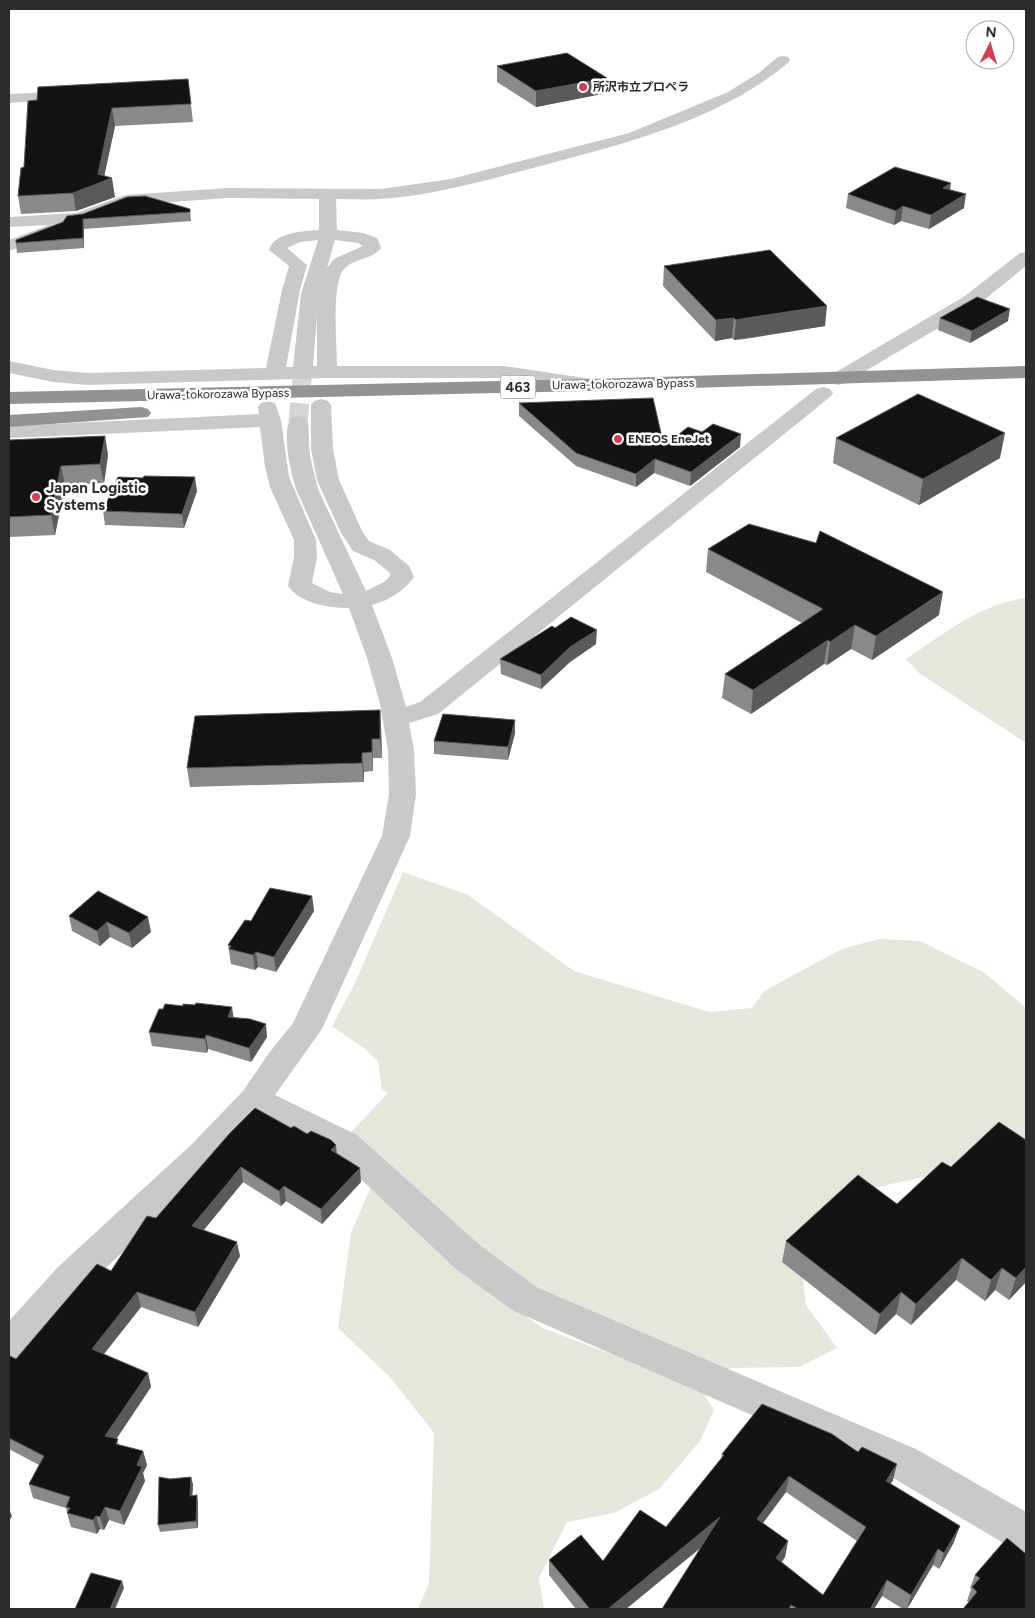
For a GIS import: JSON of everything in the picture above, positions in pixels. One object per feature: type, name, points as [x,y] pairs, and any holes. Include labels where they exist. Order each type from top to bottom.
[{"type":"highway","name":"Urawa-tokorozawa Bypass","points":[[9,413],[247,407],[269,413],[321,405],[830,386],[1026,372]]},
{"type":"highway","points":[[9,382],[39,387],[92,390],[420,389]]},
{"type":"highway","name":"Urawa-tokorozawa Bypass","points":[[9,398],[591,385],[1026,388]]},
{"type":"highway","points":[[9,421],[247,407]]},
{"type":"street","points":[[9,246],[124,200],[228,193],[381,194],[430,188],[635,136],[733,95],[765,75],[783,60]]},
{"type":"street","points":[[9,99],[89,94]]},
{"type":"street","points":[[303,369],[310,294],[328,235],[327,194]]},
{"type":"street","points":[[9,222],[78,218]]},
{"type":"street","points":[[275,374],[291,290],[298,269],[298,265],[278,250],[279,246],[292,239],[328,235],[362,238],[372,244],[372,248],[338,264],[334,270],[327,308],[327,372]]},
{"type":"street","points":[[396,718],[429,708],[830,386],[972,300],[1024,260]]},
{"type":"street","points":[[9,366],[53,376],[88,379],[327,372],[504,372],[591,385]]},
{"type":"street","points":[[9,432],[269,413],[274,462],[281,487],[305,540],[305,565],[300,574],[300,586],[308,592],[330,601],[358,600],[385,592],[394,587],[402,577],[401,571],[386,558],[361,546],[352,533],[328,480],[322,449],[321,405]]},
{"type":"street","points":[[9,1347],[71,1278],[204,1153],[255,1100],[280,1062],[306,1028],[396,836],[402,817],[404,792],[396,718],[379,659],[358,600],[307,489],[298,459],[298,422]]},
{"type":"street","points":[[255,1100],[345,1144],[469,1258],[525,1299],[902,1462],[1026,1534]]},
{"type":"shaded area","points":[[1026,598],[1026,743],[919,673],[906,659],[978,613],[1009,601]]},
{"type":"shaded area","points":[[403,872],[468,895],[574,971],[709,1012],[752,1008],[764,991],[842,949],[879,939],[920,941],[985,973],[1026,1008],[1026,1205],[940,1174],[860,1191],[799,1245],[806,1305],[837,1348],[799,1367],[730,1368],[701,1390],[714,1410],[700,1441],[659,1489],[614,1513],[567,1522],[539,1578],[544,1609],[418,1609],[429,1583],[434,1433],[390,1377],[338,1328],[351,1233],[371,1186],[471,1278],[543,1328],[611,1354],[627,1332],[528,1292],[348,1135],[388,1093],[382,1090],[378,1061],[365,1049],[332,1026],[355,983]]},
{"type":"building","points":[[567,53],[607,78],[536,91],[497,66]]},
{"type":"building","points":[[188,79],[191,104],[112,108],[98,174],[112,178],[73,193],[18,196],[21,168],[24,167],[28,101],[37,100],[38,87]]},
{"type":"building","points":[[895,167],[951,183],[943,188],[966,194],[931,215],[903,206],[896,211],[848,194]]},
{"type":"building","points":[[145,196],[190,209],[190,212],[83,219],[83,238],[16,243],[16,240],[63,222],[67,216],[83,214],[127,197]]},
{"type":"building","points":[[770,250],[827,306],[736,320],[734,318],[716,320],[664,266]]},
{"type":"building","points":[[977,297],[1010,309],[972,331],[940,318]]},
{"type":"building","points":[[918,394],[1005,433],[923,479],[836,438]]},
{"type":"building","points":[[653,398],[664,446],[688,427],[702,432],[713,424],[741,434],[691,472],[655,459],[636,474],[576,453],[519,403]]},
{"type":"building","points":[[105,436],[100,464],[61,466],[51,515],[9,517],[9,440]]},
{"type":"building","points":[[144,476],[195,477],[182,514],[103,511],[118,477],[143,478]]},
{"type":"building","points":[[749,524],[816,543],[820,531],[943,592],[876,636],[855,625],[830,642],[828,640],[753,690],[725,674],[823,609],[708,549]]},
{"type":"building","points":[[571,617],[597,630],[570,647],[541,675],[500,659],[552,626],[555,628]]},
{"type":"building","points":[[380,710],[380,739],[372,739],[372,752],[362,753],[362,763],[187,768],[195,716]]},
{"type":"building","points":[[443,714],[515,720],[508,747],[434,741]]},
{"type":"building","points":[[270,888],[312,896],[274,957],[256,952],[253,955],[229,949],[231,946],[228,945],[245,920],[251,921]]},
{"type":"building","points":[[98,891],[148,917],[129,933],[107,922],[97,931],[69,916]]},
{"type":"building","points":[[196,1003],[232,1007],[228,1017],[250,1019],[266,1024],[249,1048],[206,1035],[205,1039],[149,1032],[159,1009],[163,1009],[165,1004],[183,1006],[183,1004],[195,1005]]},
{"type":"building","points":[[255,1108],[291,1128],[294,1126],[307,1134],[311,1131],[331,1140],[336,1145],[331,1150],[360,1168],[321,1209],[284,1186],[279,1191],[241,1167],[192,1226],[237,1242],[195,1312],[137,1292],[92,1349],[148,1373],[105,1436],[118,1439],[116,1444],[143,1451],[137,1465],[142,1467],[120,1511],[105,1507],[100,1517],[96,1516],[93,1520],[67,1513],[70,1508],[66,1507],[70,1497],[29,1484],[44,1456],[9,1438],[9,1358],[10,1356],[16,1359],[97,1264],[111,1271],[147,1216],[156,1218],[230,1133]]},
{"type":"building","points":[[999,1122],[1026,1140],[1026,1267],[1016,1278],[1002,1268],[991,1280],[962,1258],[916,1304],[901,1292],[880,1314],[786,1241],[858,1175],[897,1204],[942,1162],[951,1167]]},
{"type":"building","points":[[762,1404],[832,1434],[858,1452],[862,1447],[897,1464],[886,1481],[960,1526],[944,1553],[938,1549],[911,1595],[887,1580],[870,1609],[798,1609],[791,1605],[789,1609],[662,1609],[720,1517],[608,1609],[590,1609],[549,1560],[581,1535],[603,1561],[640,1510],[666,1527],[724,1455],[722,1454]],"holes":[[[789,1476],[866,1527],[823,1595],[776,1558],[788,1541],[757,1519]]]},
{"type":"building","points":[[159,1477],[170,1479],[191,1477],[190,1496],[197,1495],[196,1521],[158,1525]]},
{"type":"building","points":[[1007,1538],[1026,1554],[1026,1609],[963,1609],[977,1592],[972,1587],[980,1578],[975,1575]]},
{"type":"building","points":[[91,1573],[122,1581],[110,1609],[75,1609]]},
{"type":"tunnel","points":[[298,422],[303,369]]},
{"type":"place","name":"所沢市立プロペラ","points":[[583,87]]},
{"type":"place","name":"ENEOS EneJet","points":[[618,439]]},
{"type":"place","name":"Japan Logistic Systems","points":[[36,497]]}]
